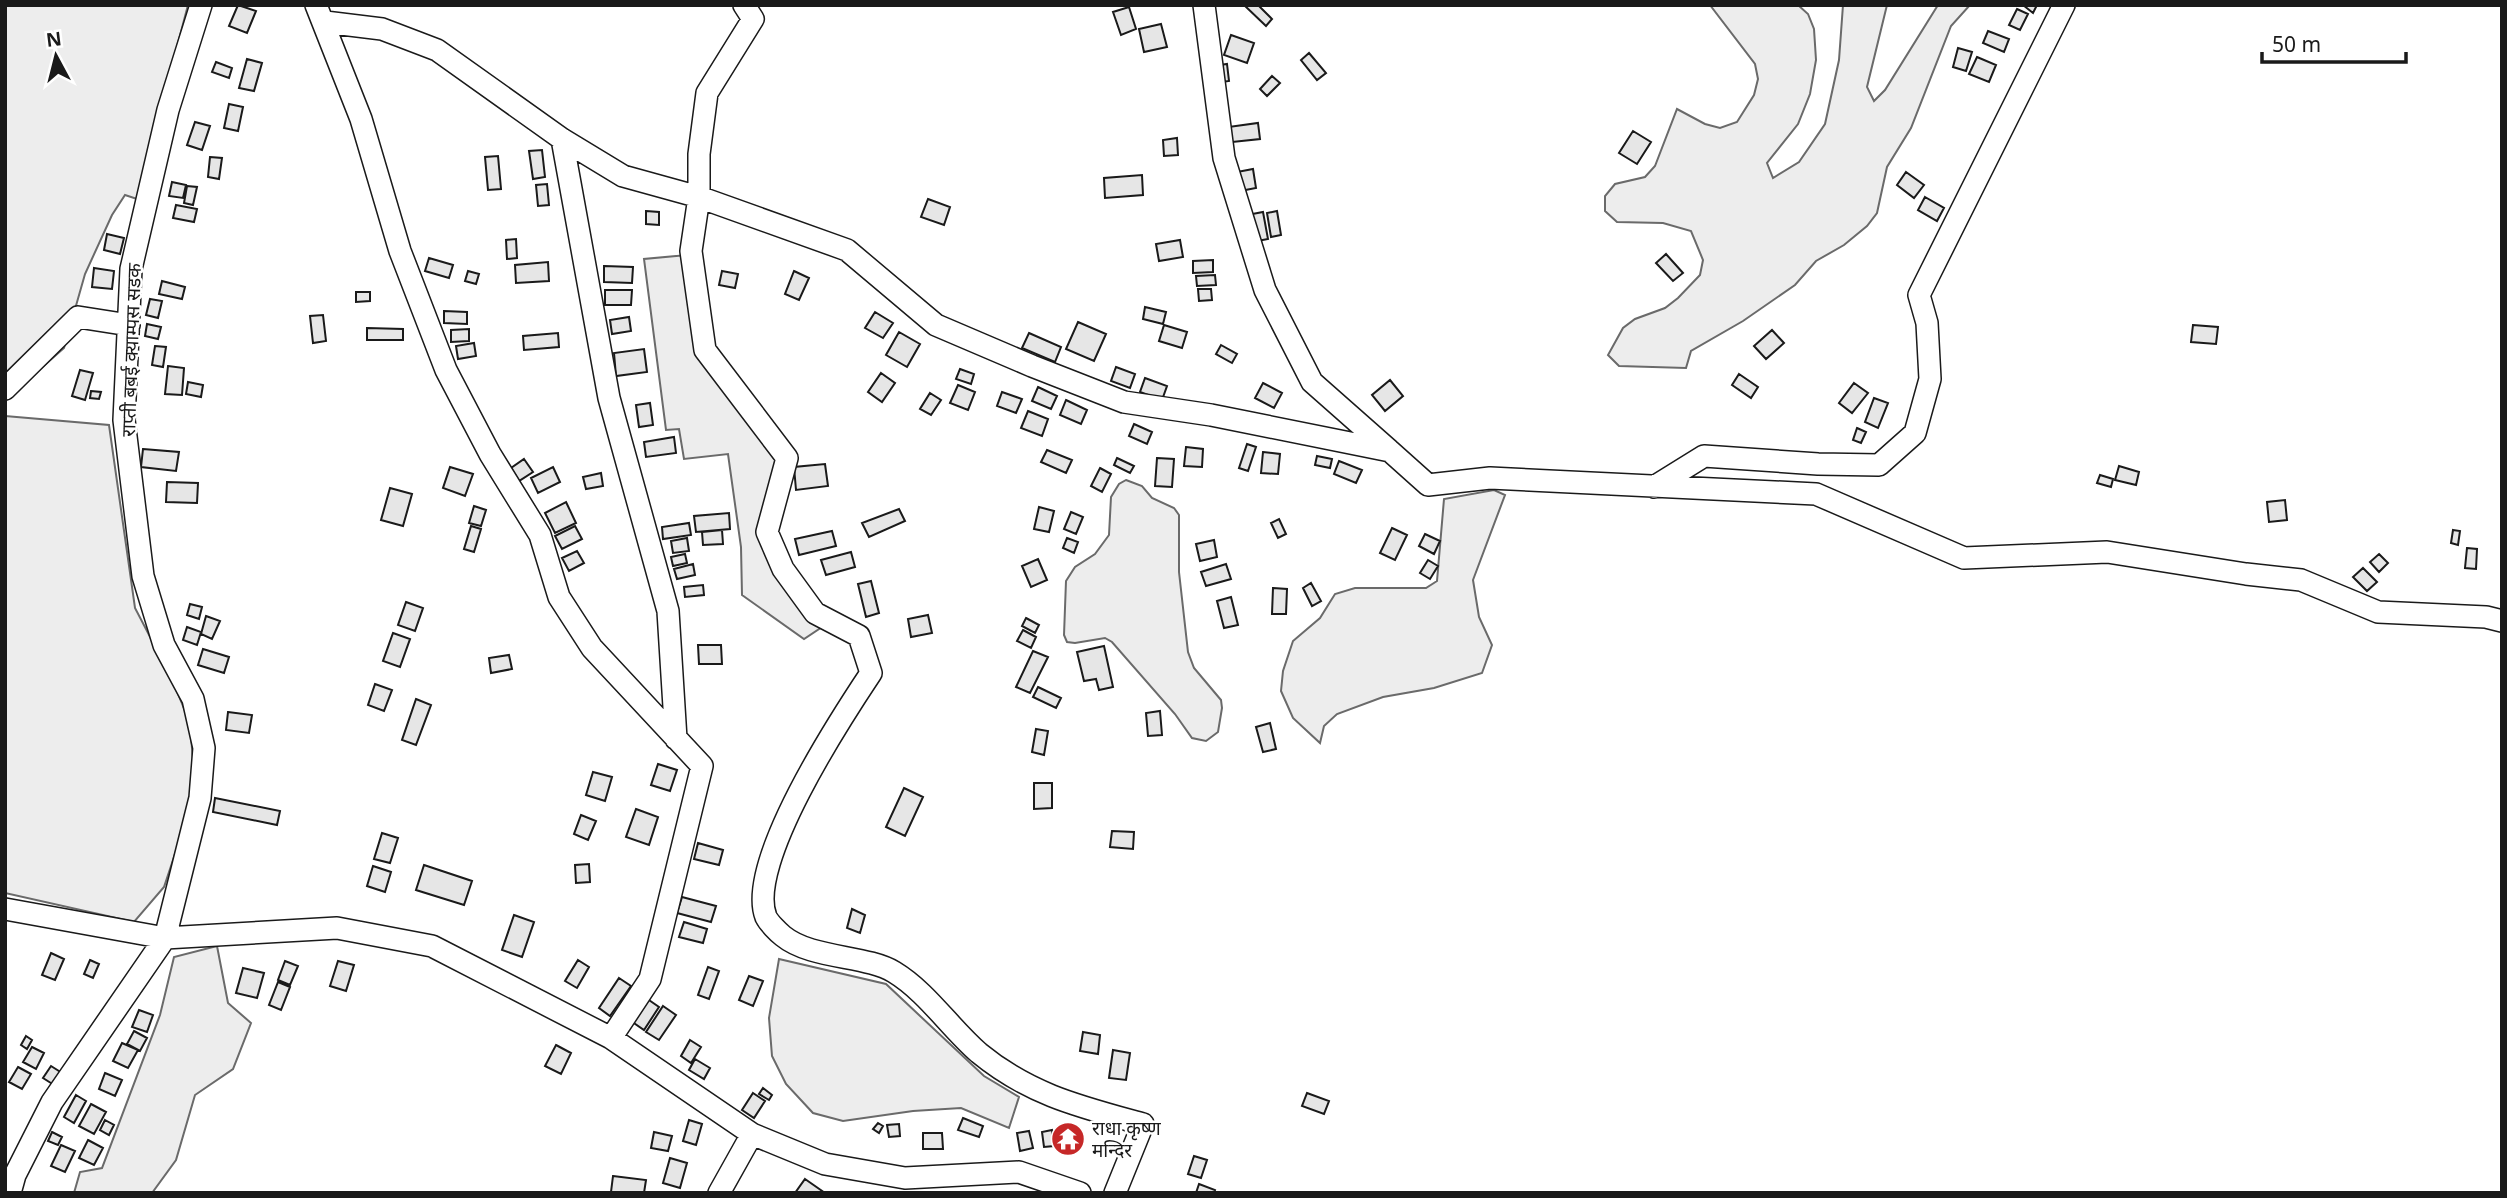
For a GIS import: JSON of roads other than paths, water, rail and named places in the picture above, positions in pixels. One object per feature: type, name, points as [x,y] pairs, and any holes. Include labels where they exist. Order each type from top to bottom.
[{"type":"street","name":"राप्ती बबई क्याम्पस सडक","points":[[165,938],[200,798],[204,748],[193,699],[164,645],[143,576],[124,420],[131,268],[145,196],[168,110],[201,5]]},
{"type":"street","points":[[744,5],[753,19],[707,93],[699,154],[699,197],[691,251],[705,350],[787,458],[767,532],[783,569],[815,612],[859,636],[871,673],[842,717],[781,829],[767,870],[763,894],[766,918],[785,938],[822,953],[893,972],[978,1052],[1033,1088],[1055,1100],[1143,1124],[1115,1193]]},
{"type":"street","points":[[1654,487],[1704,456],[1818,464],[1879,465],[1915,433],[1930,379],[1927,323],[1919,295],[2064,5]]},
{"type":"street","points":[[1205,6],[1224,158],[1265,290],[1312,382],[1428,485],[1490,478],[1816,494],[1964,558],[2107,552],[2301,580],[2378,612],[2486,617],[2502,621]]},
{"type":"street","points":[[320,14],[382,29],[437,50],[562,139],[623,176],[699,197],[847,250],[936,326],[1124,402],[1211,415],[1390,452]]},
{"type":"street","points":[[320,14],[361,119],[400,251],[446,370],[490,454],[540,535],[559,597],[592,648],[702,766],[650,979],[611,1038]]},
{"type":"street","points":[[562,139],[609,398],[668,611],[676,739]]},
{"type":"street","points":[[5,389],[78,317],[129,325]]},
{"type":"street","points":[[5,909],[165,938],[337,928],[432,946],[611,1038],[752,1134],[825,1164],[905,1178],[1019,1172],[1080,1193]]},
{"type":"street","points":[[10,1193],[15,1175],[52,1102],[165,938]]},
{"type":"street","points":[[719,1193],[752,1134]]},
{"type":"place","name":"राधा कृष्ण मन्दिर","points":[[1068,1139]]}]
